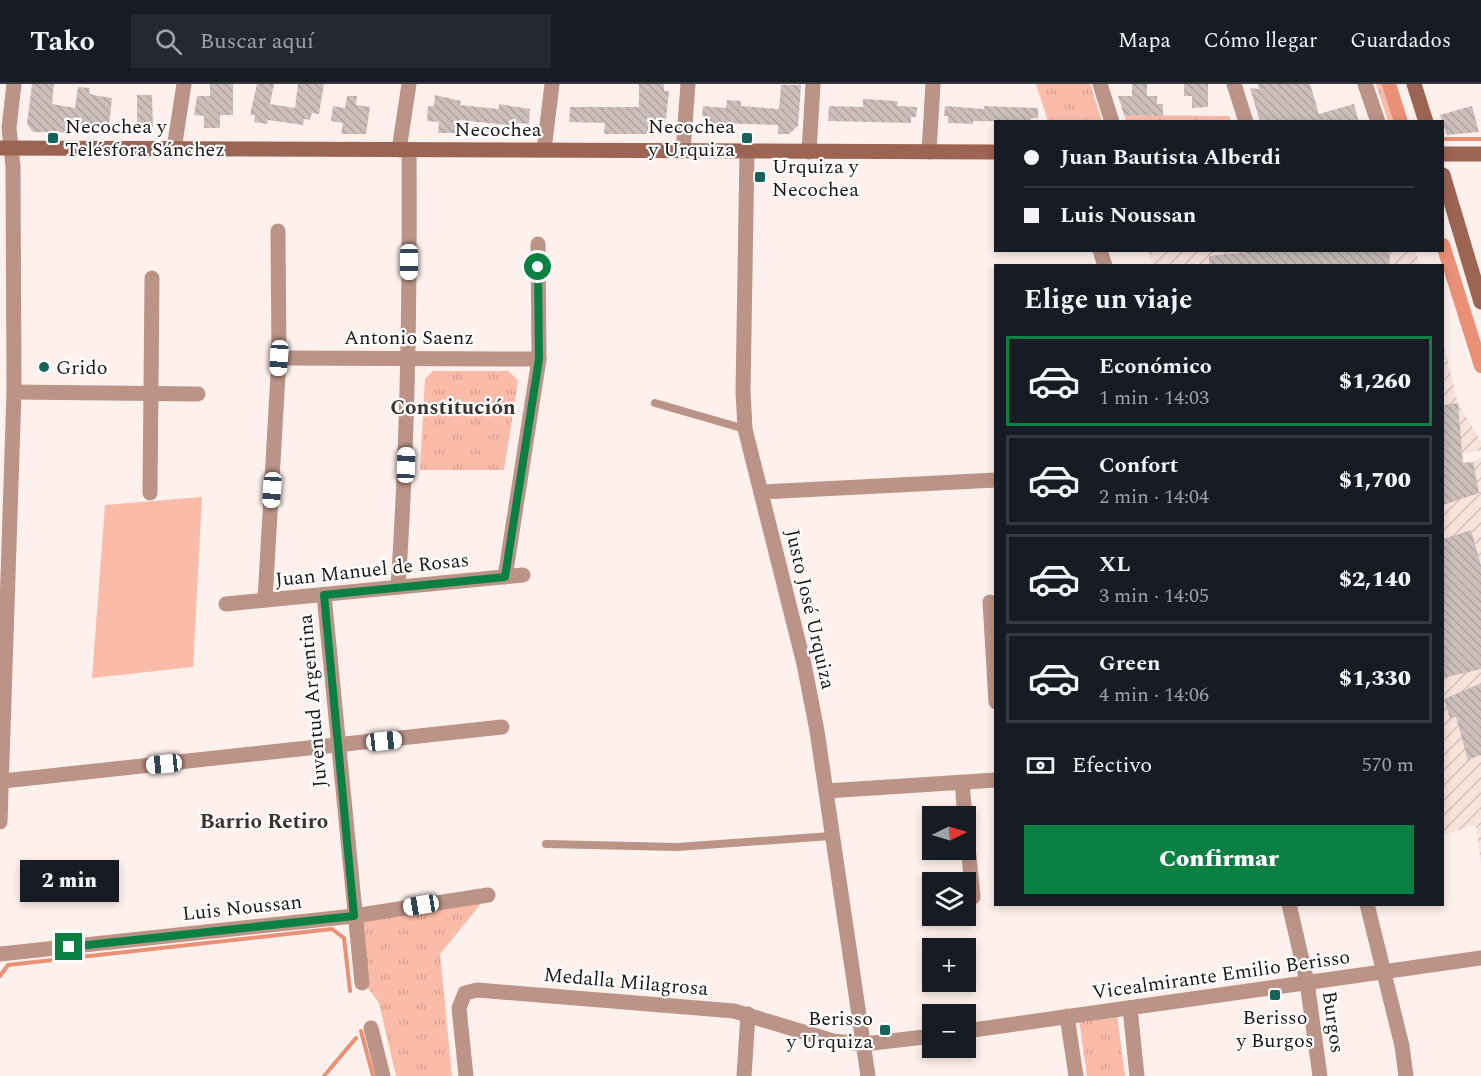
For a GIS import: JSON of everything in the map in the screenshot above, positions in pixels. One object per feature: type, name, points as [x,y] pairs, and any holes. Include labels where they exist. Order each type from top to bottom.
[{"type":"main road","points":[[1414,84],[1425,120]]},
{"type":"main road","name":"Necochea","points":[[5,148],[994,152]]},
{"type":"main road","points":[[1444,154],[1481,154]]},
{"type":"main road","points":[[1444,178],[1481,302]]},
{"type":"street","points":[[0,822],[3,781],[5,510],[14,392],[5,148],[14,84]]},
{"type":"street","points":[[174,149],[184,84]]},
{"type":"street","points":[[398,587],[406,465],[409,358],[404,150],[409,84]]},
{"type":"street","points":[[544,150],[552,84]]},
{"type":"street","points":[[683,151],[688,84]]},
{"type":"street","points":[[808,152],[813,84]]},
{"type":"street","points":[[929,152],[933,84]]},
{"type":"street","points":[[1100,84],[1111,120]]},
{"type":"street","points":[[1234,84],[1245,120]]},
{"type":"street","points":[[1365,84],[1376,120]]},
{"type":"street","name":"Justo José Urquiza","points":[[747,151],[743,392],[745,429],[804,664],[826,791],[868,1076]]},
{"type":"street","points":[[265,600],[279,358],[278,231]]},
{"type":"street","points":[[505,577],[539,359],[538,244]]},
{"type":"street","points":[[150,494],[152,278]]},
{"type":"street","name":"Antonio Saenz","points":[[279,358],[539,359]]},
{"type":"street","points":[[14,392],[198,394]]},
{"type":"street","points":[[761,492],[994,480]]},
{"type":"street","name":"Juan Manuel de Rosas","points":[[226,604],[523,575]]},
{"type":"street","name":"Juventud Argentina","points":[[324,595],[362,983]]},
{"type":"street","points":[[990,602],[994,669]]},
{"type":"street","points":[[3,781],[502,727]]},
{"type":"street","points":[[826,791],[994,780]]},
{"type":"street","points":[[962,783],[964,806]]},
{"type":"street","name":"Luis Noussan","points":[[0,954],[354,916],[488,895]]},
{"type":"street","name":"Burgos","points":[[1289,906],[1307,982],[1320,1076]]},
{"type":"street","points":[[1367,906],[1402,1046],[1406,1076]]},
{"type":"street","name":"Vicealmirante Emilio Berisso","points":[[976,1030],[1481,958]]},
{"type":"street","name":"Medalla Milagrosa","points":[[466,1076],[459,1008],[465,993],[477,990],[748,1014],[833,1041],[864,1044]]},
{"type":"street","points":[[1130,1008],[1137,1076]]},
{"type":"street","points":[[744,1076],[748,1014]]},
{"type":"street","points":[[1066,1016],[1076,1076]]},
{"type":"street","points":[[371,1028],[383,1076]]},
{"type":"street","points":[[864,1044],[922,1037]]},
{"type":"lane","points":[[656,403],[745,429]]},
{"type":"lane","points":[[546,844],[677,847],[831,836]]},
{"type":"shaded area","points":[[1148,252],[1415,252],[1420,264],[1153,264]]},
{"type":"shaded area","points":[[1444,345],[1458,403],[1481,442],[1481,450],[1444,459]]},
{"type":"shaded area","points":[[1481,457],[1481,867],[1476,825],[1444,835],[1444,465],[1473,462]]},
{"type":"green space","points":[[1036,84],[1090,84],[1102,120],[1048,120]]},
{"type":"green space","points":[[1376,84],[1384,84],[1396,120],[1388,120]]},
{"type":"green space","points":[[1124,115],[1229,116],[1231,120],[1126,120]]},
{"type":"green space","points":[[433,371],[508,371],[518,380],[504,470],[420,470],[425,379]]},
{"type":"green space","points":[[202,497],[193,667],[92,678],[105,505]]},
{"type":"green space","points":[[488,895],[440,954],[452,1076],[396,1076],[379,1003],[368,988],[354,916]]},
{"type":"green space","points":[[1117,1015],[1125,1076],[1087,1076],[1079,1020]]},
{"type":"building","points":[[32,84],[54,84],[52,104],[75,108],[78,87],[90,88],[89,93],[93,95],[112,98],[109,125],[101,124],[100,127],[85,125],[83,133],[33,132],[27,124]]},
{"type":"building","points":[[210,84],[233,84],[233,115],[220,115],[220,128],[204,128],[204,116],[194,115],[197,96],[210,96]]},
{"type":"building","points":[[257,84],[274,84],[270,104],[295,108],[298,84],[324,84],[319,114],[312,113],[310,120],[304,119],[303,125],[268,120],[267,124],[254,122],[255,115],[250,115]]},
{"type":"building","points":[[639,84],[664,84],[664,91],[669,91],[666,119],[661,118],[661,124],[649,123],[648,134],[604,134],[605,123],[569,122],[570,107],[639,107]]},
{"type":"building","points":[[1132,84],[1147,84],[1147,96],[1157,96],[1157,104],[1163,104],[1163,116],[1124,115],[1118,96],[1132,96]]},
{"type":"building","points":[[1184,84],[1208,84],[1208,107],[1192,108],[1192,96],[1184,96]]},
{"type":"building","points":[[1258,84],[1310,84],[1319,114],[1354,104],[1358,120],[1259,120],[1250,88],[1259,89]]},
{"type":"building","points":[[781,85],[801,85],[798,126],[789,134],[778,134],[778,125],[711,123],[707,122],[707,117],[702,116],[703,106],[726,108],[727,100],[741,101],[741,106],[779,109]]},
{"type":"building","points":[[137,95],[152,95],[153,127],[137,127]]},
{"type":"building","points":[[435,95],[461,101],[460,105],[499,109],[499,104],[530,109],[529,124],[517,123],[517,126],[459,120],[457,133],[438,133],[439,122],[427,121],[428,106],[434,106]]},
{"type":"building","points":[[347,96],[357,96],[356,105],[370,107],[366,134],[341,134],[343,123],[331,121],[333,106],[345,108]]},
{"type":"building","points":[[863,99],[898,101],[897,106],[917,107],[916,117],[911,117],[911,123],[828,121],[829,106],[863,107]]},
{"type":"building","points":[[945,106],[984,109],[984,106],[1038,108],[1038,118],[1031,118],[1031,120],[973,121],[973,124],[948,123],[948,116],[944,116]]},
{"type":"building","points":[[1472,106],[1479,132],[1447,135],[1444,120],[1440,115]]},
{"type":"building","points":[[1248,252],[1389,252],[1390,264],[1209,264],[1209,256]]},
{"type":"building","points":[[1458,403],[1463,463],[1473,462],[1479,493],[1444,505],[1444,405]]},
{"type":"building","points":[[1471,530],[1481,566],[1481,669],[1444,678],[1444,539]]},
{"type":"building","points":[[1481,683],[1481,755],[1468,760],[1456,717],[1450,718],[1444,699]]},
{"type":"waterway","points":[[1389,84],[1400,120]]},
{"type":"waterway","points":[[1393,97],[1403,120]]},
{"type":"waterway","points":[[1445,139],[1481,139]]},
{"type":"waterway","points":[[1444,248],[1481,366]]},
{"type":"waterway","points":[[0,976],[8,965],[332,929],[344,938],[350,991]]},
{"type":"waterway","points":[[361,1031],[373,1076]]},
{"type":"waterway","points":[[324,1076],[356,1038]]},
{"type":"place","name":"Necochea y Telésfora Sánchez","points":[[53,138]]},
{"type":"place","name":"Necochea y Urquiza","points":[[747,138]]},
{"type":"place","name":"Urquiza y Necochea","points":[[760,177]]},
{"type":"place","name":"Grido","points":[[44,367]]},
{"type":"place","name":"Berisso y Burgos","points":[[1275,995]]},
{"type":"place","name":"Berisso y Urquiza","points":[[885,1030]]},
{"type":"district","name":"Constitución","points":[[453,407]]},
{"type":"district","name":"Barrio Retiro","points":[[264,821]]},
{"type":"route","points":[[69,947],[354,916],[324,595],[505,577],[539,359],[538,267]]}]
